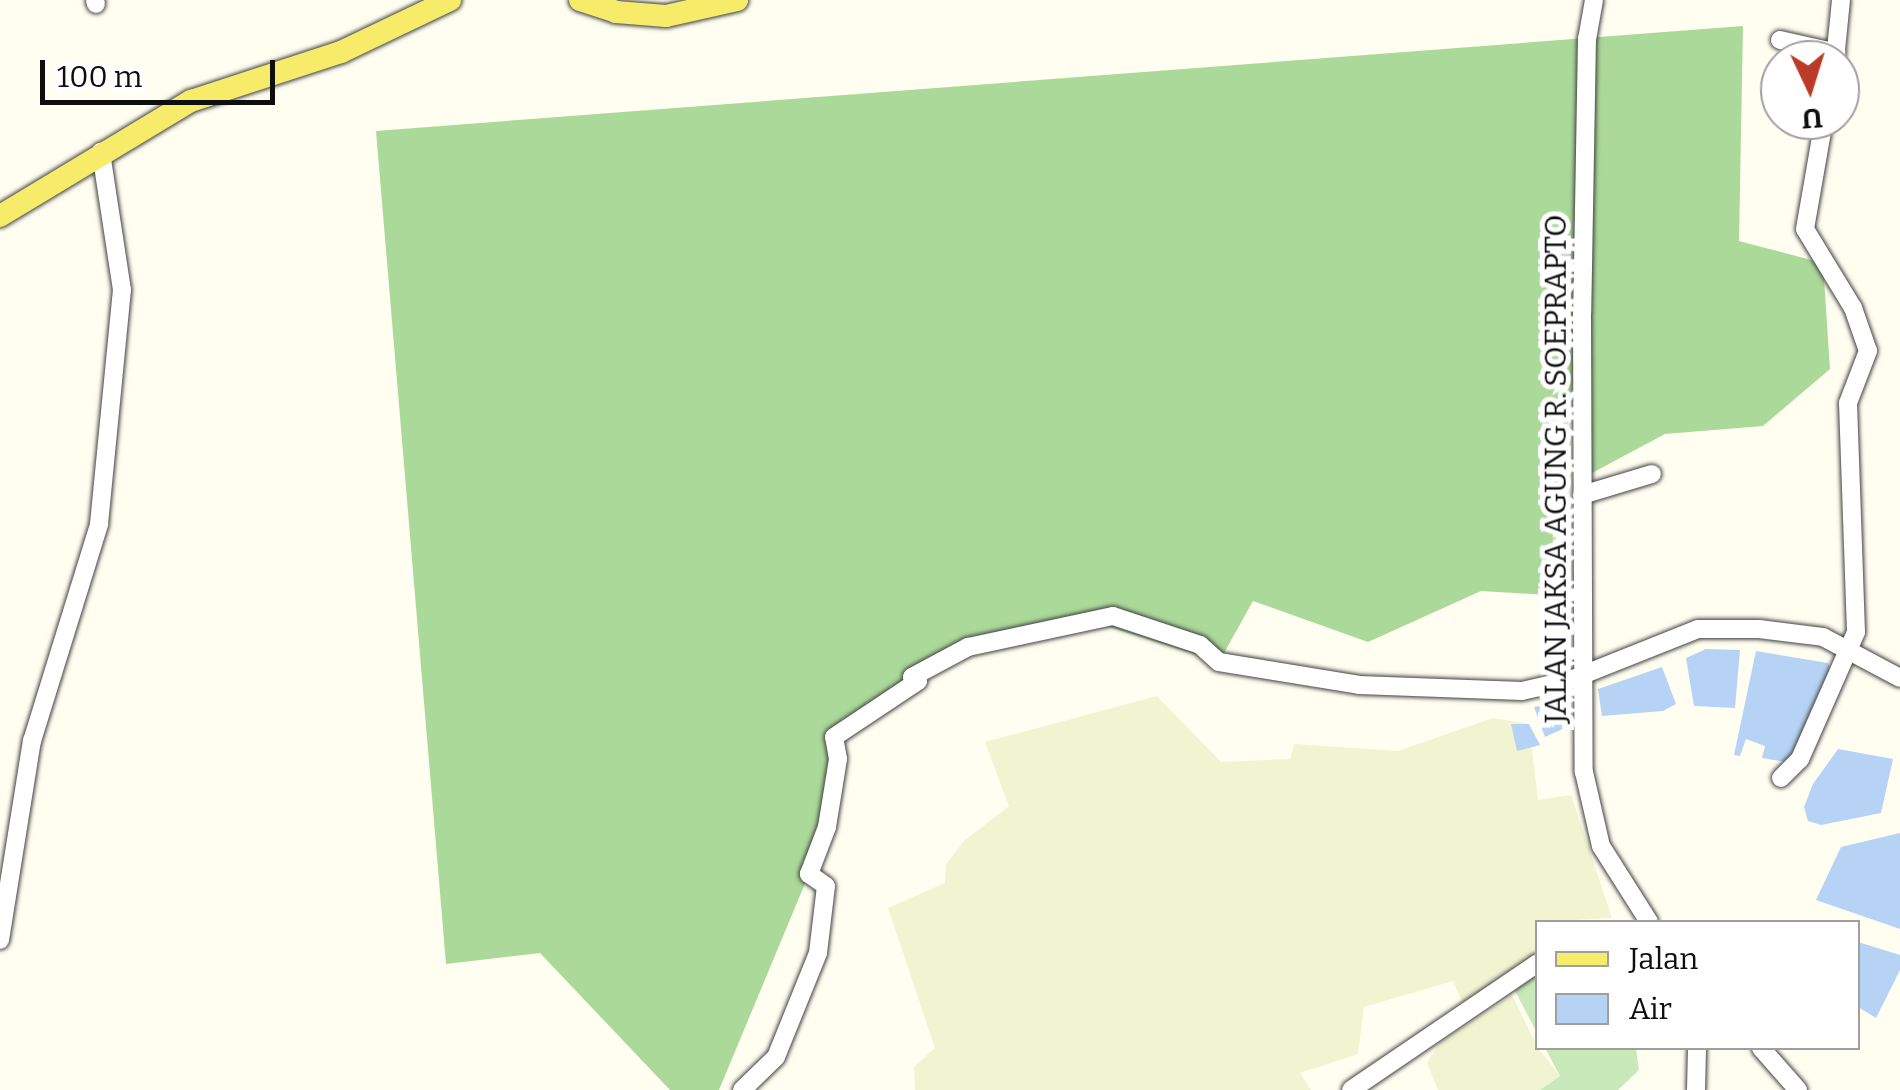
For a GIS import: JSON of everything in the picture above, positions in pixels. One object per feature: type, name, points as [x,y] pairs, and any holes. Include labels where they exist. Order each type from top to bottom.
[{"type":"main road","points":[[0,216],[101,152],[204,95],[341,52],[450,0]]},
{"type":"main road","points":[[580,0],[616,12],[666,16],[737,0]]},
{"type":"street","name":"JALAN JAKSA AGUNG R. SOEPRAPTO","points":[[1594,0],[1587,38],[1581,675],[1590,808],[1615,875],[1648,920]]},
{"type":"street","points":[[1837,40],[1841,0]]},
{"type":"street","points":[[1781,778],[1800,759],[1838,678],[1842,650],[1856,632],[1848,403],[1868,352],[1853,308],[1806,229],[1821,140]]},
{"type":"street","points":[[0,940],[32,741],[101,509],[122,290],[101,152]]},
{"type":"street","points":[[1582,495],[1652,474]]},
{"type":"street","points":[[742,1090],[776,1057],[818,953],[826,886],[808,874],[828,827],[838,759],[834,737],[918,681],[912,677],[968,647],[1112,616],[1200,645],[1220,662],[1359,685],[1522,691],[1581,675],[1698,629],[1795,632],[1900,678]]},
{"type":"street","points":[[1352,1090],[1535,965]]},
{"type":"street","points":[[1696,1090],[1697,1050]]},
{"type":"street","points":[[1763,1050],[1798,1090]]},
{"type":"green space","points":[[1743,26],[1739,241],[1823,263],[1830,369],[1763,426],[1665,434],[1592,473],[1579,327],[1549,595],[1481,591],[1368,642],[1253,601],[1219,662],[1084,619],[968,647],[834,737],[809,874],[719,1090],[670,1090],[540,953],[446,964],[376,131]]},
{"type":"green space","points":[[1157,696],[1221,762],[1290,759],[1294,744],[1398,751],[1493,718],[1529,724],[1538,800],[1571,795],[1612,918],[1535,920],[1535,962],[1468,1014],[1453,981],[1364,1007],[1358,1054],[1300,1073],[1311,1090],[915,1090],[914,1067],[935,1048],[888,908],[945,883],[946,864],[964,841],[1009,806],[985,742]]},
{"type":"green space","points":[[1535,968],[1535,1029],[1512,985]]},
{"type":"green space","points":[[1512,995],[1535,1042],[1535,1050],[1540,1050],[1560,1076],[1540,1090],[1438,1090],[1427,1063],[1441,1042]]},
{"type":"green space","points":[[1546,1050],[1636,1050],[1639,1070],[1618,1090],[1540,1090],[1560,1076]]},
{"type":"water","points":[[1706,649],[1740,650],[1735,708],[1694,706],[1686,658]]},
{"type":"water","points":[[1756,651],[1828,663],[1835,680],[1793,763],[1762,758],[1765,746],[1746,739],[1740,756],[1734,755]]},
{"type":"water","points":[[1662,667],[1676,704],[1663,711],[1602,716],[1598,689]]},
{"type":"water","points":[[1553,704],[1572,709],[1573,724],[1545,737],[1534,707]]},
{"type":"water","points":[[1511,724],[1529,724],[1540,745],[1517,751]]},
{"type":"water","points":[[1838,749],[1893,759],[1881,813],[1821,825],[1808,821],[1804,807],[1813,784]]},
{"type":"water","points":[[1900,833],[1900,929],[1816,900],[1841,847]]},
{"type":"water","points":[[1860,943],[1900,955],[1900,970],[1876,1018],[1860,1008]]}]
